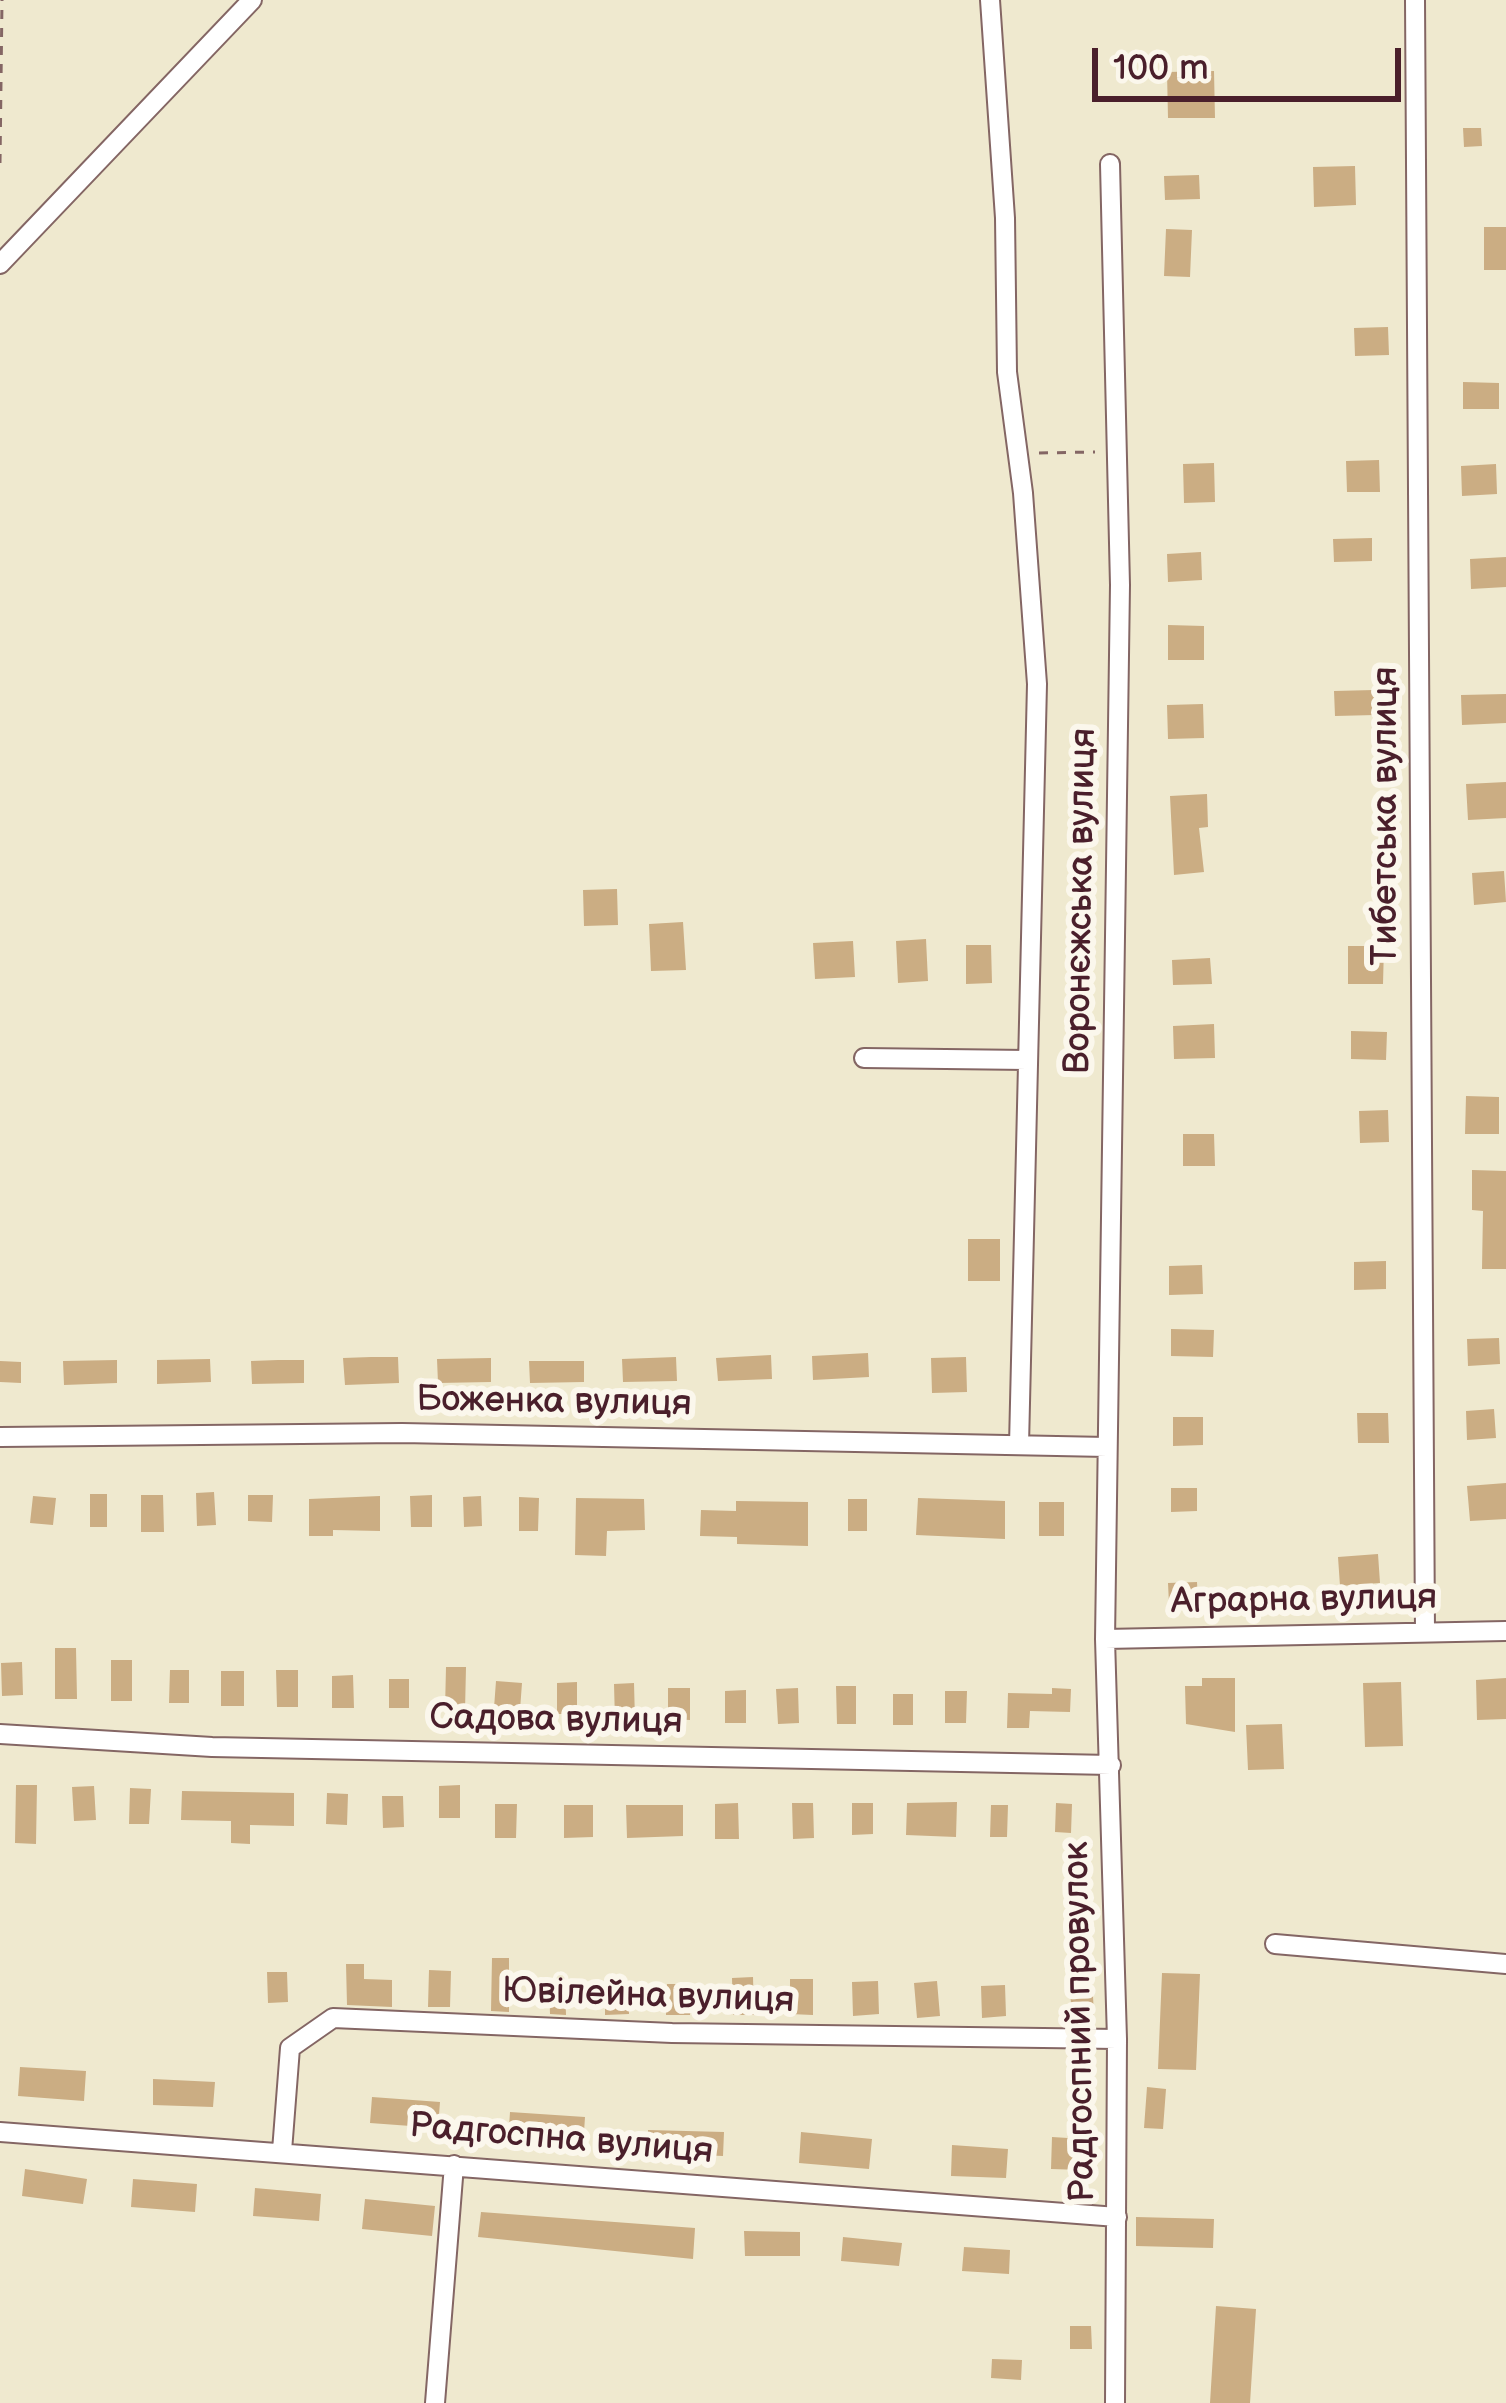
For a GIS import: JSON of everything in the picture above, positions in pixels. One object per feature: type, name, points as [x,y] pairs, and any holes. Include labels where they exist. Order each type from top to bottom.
[{"type":"street","points":[[0,264],[252,0]]},
{"type":"street","points":[[990,0],[1006,218],[1007,372],[1037,684],[1019,1445]]},
{"type":"street","name":"Тибетська вулиця","points":[[1415,0],[1425,1631]]},
{"type":"street","name":"Воронєжська вулиця","points":[[1105,1640],[1120,585],[1110,164]]},
{"type":"street","points":[[864,1058],[1027,1060]]},
{"type":"street","name":"Боженка вулиця","points":[[0,1437],[402,1433],[1107,1447]]},
{"type":"street","name":"Аграрна вулиця","points":[[1105,1640],[1506,1631]]},
{"type":"street","name":"Радгоспний провулок","points":[[1105,1640],[1117,2039],[1115,2403]]},
{"type":"street","name":"Садова вулиця","points":[[0,1734],[212,1747],[1111,1765]]},
{"type":"street","points":[[1276,1944],[1506,1964]]},
{"type":"street","name":"Ювілейна вулиця","points":[[282,2151],[290,2048],[333,2018],[672,2032],[1117,2039]]},
{"type":"street","name":"Радгоспна вулиця","points":[[0,2132],[1117,2217]]},
{"type":"street","points":[[435,2403],[454,2165]]},
{"type":"path","points":[[0,164],[2,0]]},
{"type":"path","points":[[1018,454],[1115,452]]},
{"type":"building","points":[[1214,71],[1215,118],[1168,118],[1167,72]]},
{"type":"building","points":[[1463,128],[1481,128],[1482,146],[1464,147]]},
{"type":"building","points":[[1355,166],[1356,205],[1314,207],[1313,167]]},
{"type":"building","points":[[1199,175],[1200,199],[1165,200],[1164,176]]},
{"type":"building","points":[[1484,227],[1506,227],[1506,270],[1484,270]]},
{"type":"building","points":[[1166,229],[1192,230],[1190,277],[1164,276]]},
{"type":"building","points":[[1388,327],[1389,355],[1355,356],[1354,328]]},
{"type":"building","points":[[1463,382],[1499,383],[1499,409],[1463,409]]},
{"type":"building","points":[[1379,460],[1380,492],[1347,492],[1346,461]]},
{"type":"building","points":[[1214,463],[1215,502],[1184,503],[1183,464]]},
{"type":"building","points":[[1496,464],[1497,494],[1462,496],[1461,466]]},
{"type":"building","points":[[1372,538],[1372,561],[1334,562],[1333,539]]},
{"type":"building","points":[[1201,552],[1202,580],[1168,582],[1167,554]]},
{"type":"building","points":[[1506,557],[1506,587],[1471,589],[1470,559]]},
{"type":"building","points":[[1168,625],[1204,626],[1204,660],[1168,660]]},
{"type":"building","points":[[1374,690],[1375,715],[1335,716],[1334,691]]},
{"type":"building","points":[[1506,694],[1506,723],[1462,725],[1461,695]]},
{"type":"building","points":[[1203,704],[1204,738],[1168,739],[1167,705]]},
{"type":"building","points":[[1506,782],[1506,818],[1468,820],[1466,784]]},
{"type":"building","points":[[1207,794],[1208,827],[1199,828],[1204,872],[1174,875],[1170,796]]},
{"type":"building","points":[[1504,871],[1506,902],[1474,905],[1472,873]]},
{"type":"building","points":[[617,889],[618,925],[584,926],[583,890]]},
{"type":"building","points":[[683,922],[686,970],[651,971],[649,924]]},
{"type":"building","points":[[926,939],[928,981],[898,983],[896,941]]},
{"type":"building","points":[[853,941],[855,977],[815,979],[813,943]]},
{"type":"building","points":[[966,945],[991,945],[992,983],[966,984]]},
{"type":"building","points":[[1348,946],[1384,946],[1383,984],[1348,984]]},
{"type":"building","points":[[1210,958],[1212,984],[1173,985],[1172,960]]},
{"type":"building","points":[[1214,1024],[1215,1058],[1174,1059],[1173,1026]]},
{"type":"building","points":[[1351,1031],[1387,1032],[1386,1060],[1351,1059]]},
{"type":"building","points":[[1466,1096],[1499,1097],[1499,1134],[1465,1134]]},
{"type":"building","points":[[1388,1110],[1389,1142],[1360,1143],[1359,1111]]},
{"type":"building","points":[[1183,1134],[1214,1134],[1215,1166],[1183,1166]]},
{"type":"building","points":[[1472,1170],[1506,1171],[1506,1269],[1482,1269],[1483,1211],[1472,1210]]},
{"type":"building","points":[[968,1239],[1000,1239],[1000,1281],[968,1281]]},
{"type":"building","points":[[1386,1261],[1386,1289],[1354,1290],[1354,1262]]},
{"type":"building","points":[[1202,1265],[1203,1294],[1169,1295],[1169,1266]]},
{"type":"building","points":[[1171,1329],[1214,1330],[1213,1357],[1171,1356]]},
{"type":"building","points":[[1499,1338],[1500,1364],[1468,1366],[1467,1339]]},
{"type":"building","points":[[868,1353],[869,1377],[813,1380],[812,1356]]},
{"type":"building","points":[[771,1355],[772,1379],[718,1381],[716,1358]]},
{"type":"building","points":[[398,1357],[399,1383],[345,1385],[343,1358]]},
{"type":"building","points":[[676,1357],[677,1381],[623,1382],[622,1359]]},
{"type":"building","points":[[966,1357],[967,1392],[932,1393],[931,1358]]},
{"type":"building","points":[[491,1358],[491,1382],[438,1383],[437,1359]]},
{"type":"building","points":[[210,1359],[211,1382],[157,1384],[157,1360]]},
{"type":"building","points":[[117,1360],[117,1383],[64,1385],[63,1361]]},
{"type":"building","points":[[304,1360],[304,1383],[252,1384],[251,1361]]},
{"type":"building","points":[[0,1361],[21,1362],[21,1383],[0,1382]]},
{"type":"building","points":[[529,1361],[584,1361],[584,1382],[530,1383]]},
{"type":"building","points":[[1494,1409],[1496,1438],[1467,1440],[1466,1411]]},
{"type":"building","points":[[1357,1413],[1388,1413],[1389,1443],[1358,1443]]},
{"type":"building","points":[[1173,1417],[1203,1417],[1203,1445],[1173,1446]]},
{"type":"building","points":[[1506,1483],[1506,1519],[1470,1521],[1467,1486]]},
{"type":"building","points":[[1171,1488],[1197,1488],[1197,1511],[1171,1512]]},
{"type":"building","points":[[214,1492],[216,1525],[197,1526],[196,1493]]},
{"type":"building","points":[[90,1494],[107,1494],[107,1527],[90,1527]]},
{"type":"building","points":[[141,1495],[163,1495],[164,1532],[141,1532]]},
{"type":"building","points":[[248,1495],[273,1495],[272,1522],[248,1521]]},
{"type":"building","points":[[432,1495],[432,1527],[411,1527],[410,1496]]},
{"type":"building","points":[[33,1496],[56,1498],[53,1525],[30,1523]]},
{"type":"building","points":[[380,1496],[380,1531],[333,1530],[333,1536],[309,1536],[309,1499]]},
{"type":"building","points":[[481,1496],[482,1526],[464,1527],[463,1497]]},
{"type":"building","points":[[519,1497],[539,1498],[538,1531],[519,1531]]},
{"type":"building","points":[[576,1498],[644,1499],[645,1530],[607,1531],[606,1556],[575,1555]]},
{"type":"building","points":[[918,1498],[1005,1501],[1005,1539],[916,1535]]},
{"type":"building","points":[[848,1499],[867,1499],[867,1531],[848,1531]]},
{"type":"building","points":[[736,1501],[808,1502],[808,1546],[737,1544],[737,1537],[700,1536],[701,1510],[736,1511]]},
{"type":"building","points":[[1039,1502],[1064,1502],[1064,1536],[1039,1536]]},
{"type":"building","points":[[1378,1554],[1380,1583],[1340,1586],[1338,1557]]},
{"type":"building","points":[[1197,1582],[1198,1603],[1169,1604],[1168,1583]]},
{"type":"building","points":[[55,1648],[76,1648],[77,1699],[55,1699]]},
{"type":"building","points":[[111,1660],[132,1660],[132,1701],[111,1701]]},
{"type":"building","points":[[22,1662],[23,1695],[2,1696],[1,1663]]},
{"type":"building","points":[[446,1667],[466,1667],[465,1711],[445,1710]]},
{"type":"building","points":[[170,1670],[189,1670],[189,1703],[169,1703]]},
{"type":"building","points":[[276,1670],[298,1670],[298,1707],[277,1707]]},
{"type":"building","points":[[221,1671],[244,1671],[244,1706],[221,1706]]},
{"type":"building","points":[[353,1675],[354,1708],[332,1708],[332,1676]]},
{"type":"building","points":[[1202,1678],[1235,1678],[1235,1732],[1186,1724],[1185,1686],[1202,1686]]},
{"type":"building","points":[[1506,1678],[1506,1719],[1477,1720],[1476,1680]]},
{"type":"building","points":[[389,1679],[409,1679],[409,1708],[389,1708]]},
{"type":"building","points":[[496,1681],[522,1683],[520,1710],[494,1708]]},
{"type":"building","points":[[577,1682],[577,1714],[557,1714],[557,1683]]},
{"type":"building","points":[[1401,1682],[1403,1746],[1365,1747],[1363,1683]]},
{"type":"building","points":[[634,1683],[635,1721],[615,1721],[614,1684]]},
{"type":"building","points":[[836,1686],[856,1686],[856,1724],[837,1724]]},
{"type":"building","points":[[668,1688],[690,1688],[690,1720],[668,1719]]},
{"type":"building","points":[[798,1688],[799,1723],[778,1724],[776,1689]]},
{"type":"building","points":[[1052,1688],[1071,1689],[1070,1712],[1030,1711],[1029,1728],[1007,1728],[1008,1693],[1052,1694]]},
{"type":"building","points":[[746,1690],[746,1723],[725,1723],[725,1691]]},
{"type":"building","points":[[945,1691],[967,1691],[966,1723],[945,1723]]},
{"type":"building","points":[[893,1694],[913,1694],[913,1725],[893,1725]]},
{"type":"building","points":[[1282,1724],[1284,1769],[1248,1770],[1246,1725]]},
{"type":"building","points":[[16,1785],[37,1785],[36,1844],[15,1843]]},
{"type":"building","points":[[460,1785],[460,1818],[439,1818],[439,1786]]},
{"type":"building","points":[[94,1786],[96,1820],[74,1821],[72,1787]]},
{"type":"building","points":[[130,1788],[151,1789],[149,1824],[129,1824]]},
{"type":"building","points":[[182,1791],[294,1793],[294,1826],[250,1825],[250,1844],[231,1843],[231,1821],[181,1820]]},
{"type":"building","points":[[327,1793],[348,1794],[347,1825],[326,1824]]},
{"type":"building","points":[[382,1796],[403,1796],[404,1827],[383,1828]]},
{"type":"building","points":[[957,1802],[956,1837],[906,1835],[907,1803]]},
{"type":"building","points":[[738,1803],[739,1839],[715,1839],[715,1804]]},
{"type":"building","points":[[792,1803],[813,1803],[814,1838],[793,1839]]},
{"type":"building","points":[[852,1803],[873,1803],[873,1834],[852,1835]]},
{"type":"building","points":[[1056,1803],[1072,1804],[1071,1833],[1055,1832]]},
{"type":"building","points":[[495,1804],[517,1804],[516,1838],[495,1838]]},
{"type":"building","points":[[564,1805],[593,1805],[593,1837],[564,1838]]},
{"type":"building","points":[[626,1805],[683,1805],[683,1836],[627,1838]]},
{"type":"building","points":[[991,1805],[1008,1805],[1007,1837],[990,1837]]},
{"type":"building","points":[[492,1958],[509,1958],[509,2012],[491,2011]]},
{"type":"building","points":[[346,1964],[364,1964],[364,1979],[392,1980],[392,2007],[347,2005]]},
{"type":"building","points":[[429,1970],[451,1971],[450,2007],[428,2007]]},
{"type":"building","points":[[267,1972],[287,1972],[288,2002],[268,2003]]},
{"type":"building","points":[[1162,1973],[1200,1974],[1196,2070],[1158,2069]]},
{"type":"building","points":[[753,1977],[754,2015],[733,2015],[732,1978]]},
{"type":"building","points":[[1092,1978],[1094,2015],[1072,2016],[1069,1979]]},
{"type":"building","points":[[790,1979],[813,1979],[813,2015],[790,2014]]},
{"type":"building","points":[[878,1981],[879,2014],[853,2016],[852,1982]]},
{"type":"building","points":[[937,1981],[940,2016],[917,2018],[914,1983]]},
{"type":"building","points":[[565,1984],[566,2015],[550,2014],[549,1985]]},
{"type":"building","points":[[605,1984],[628,1984],[629,2014],[605,2015]]},
{"type":"building","points":[[667,1984],[691,1984],[690,2015],[666,2015]]},
{"type":"building","points":[[1005,1985],[1006,2016],[982,2018],[981,1986]]},
{"type":"building","points":[[20,2067],[86,2071],[84,2101],[18,2096]]},
{"type":"building","points":[[153,2079],[215,2082],[213,2107],[153,2105]]},
{"type":"building","points":[[1147,2087],[1166,2089],[1163,2129],[1144,2128]]},
{"type":"building","points":[[372,2097],[440,2102],[438,2128],[370,2123]]},
{"type":"building","points":[[510,2112],[585,2117],[583,2147],[508,2142]]},
{"type":"building","points":[[648,2130],[724,2132],[723,2156],[648,2153]]},
{"type":"building","points":[[801,2132],[872,2139],[869,2169],[799,2163]]},
{"type":"building","points":[[1052,2137],[1084,2139],[1082,2170],[1051,2169]]},
{"type":"building","points":[[952,2145],[1008,2149],[1006,2178],[951,2176]]},
{"type":"building","points":[[25,2169],[87,2179],[83,2204],[22,2196]]},
{"type":"building","points":[[133,2179],[197,2184],[195,2212],[131,2207]]},
{"type":"building","points":[[255,2188],[321,2194],[319,2221],[253,2216]]},
{"type":"building","points":[[365,2199],[435,2206],[432,2236],[362,2229]]},
{"type":"building","points":[[481,2212],[695,2228],[693,2259],[478,2237]]},
{"type":"building","points":[[1136,2217],[1214,2219],[1213,2248],[1136,2246]]},
{"type":"building","points":[[744,2231],[800,2232],[800,2256],[745,2256]]},
{"type":"building","points":[[843,2237],[902,2243],[899,2266],[841,2261]]},
{"type":"building","points":[[964,2247],[1010,2250],[1009,2274],[962,2271]]},
{"type":"building","points":[[1216,2306],[1256,2309],[1250,2403],[1210,2403]]},
{"type":"building","points":[[1070,2326],[1091,2326],[1092,2349],[1070,2349]]},
{"type":"building","points":[[992,2359],[1022,2360],[1021,2380],[991,2378]]}]
